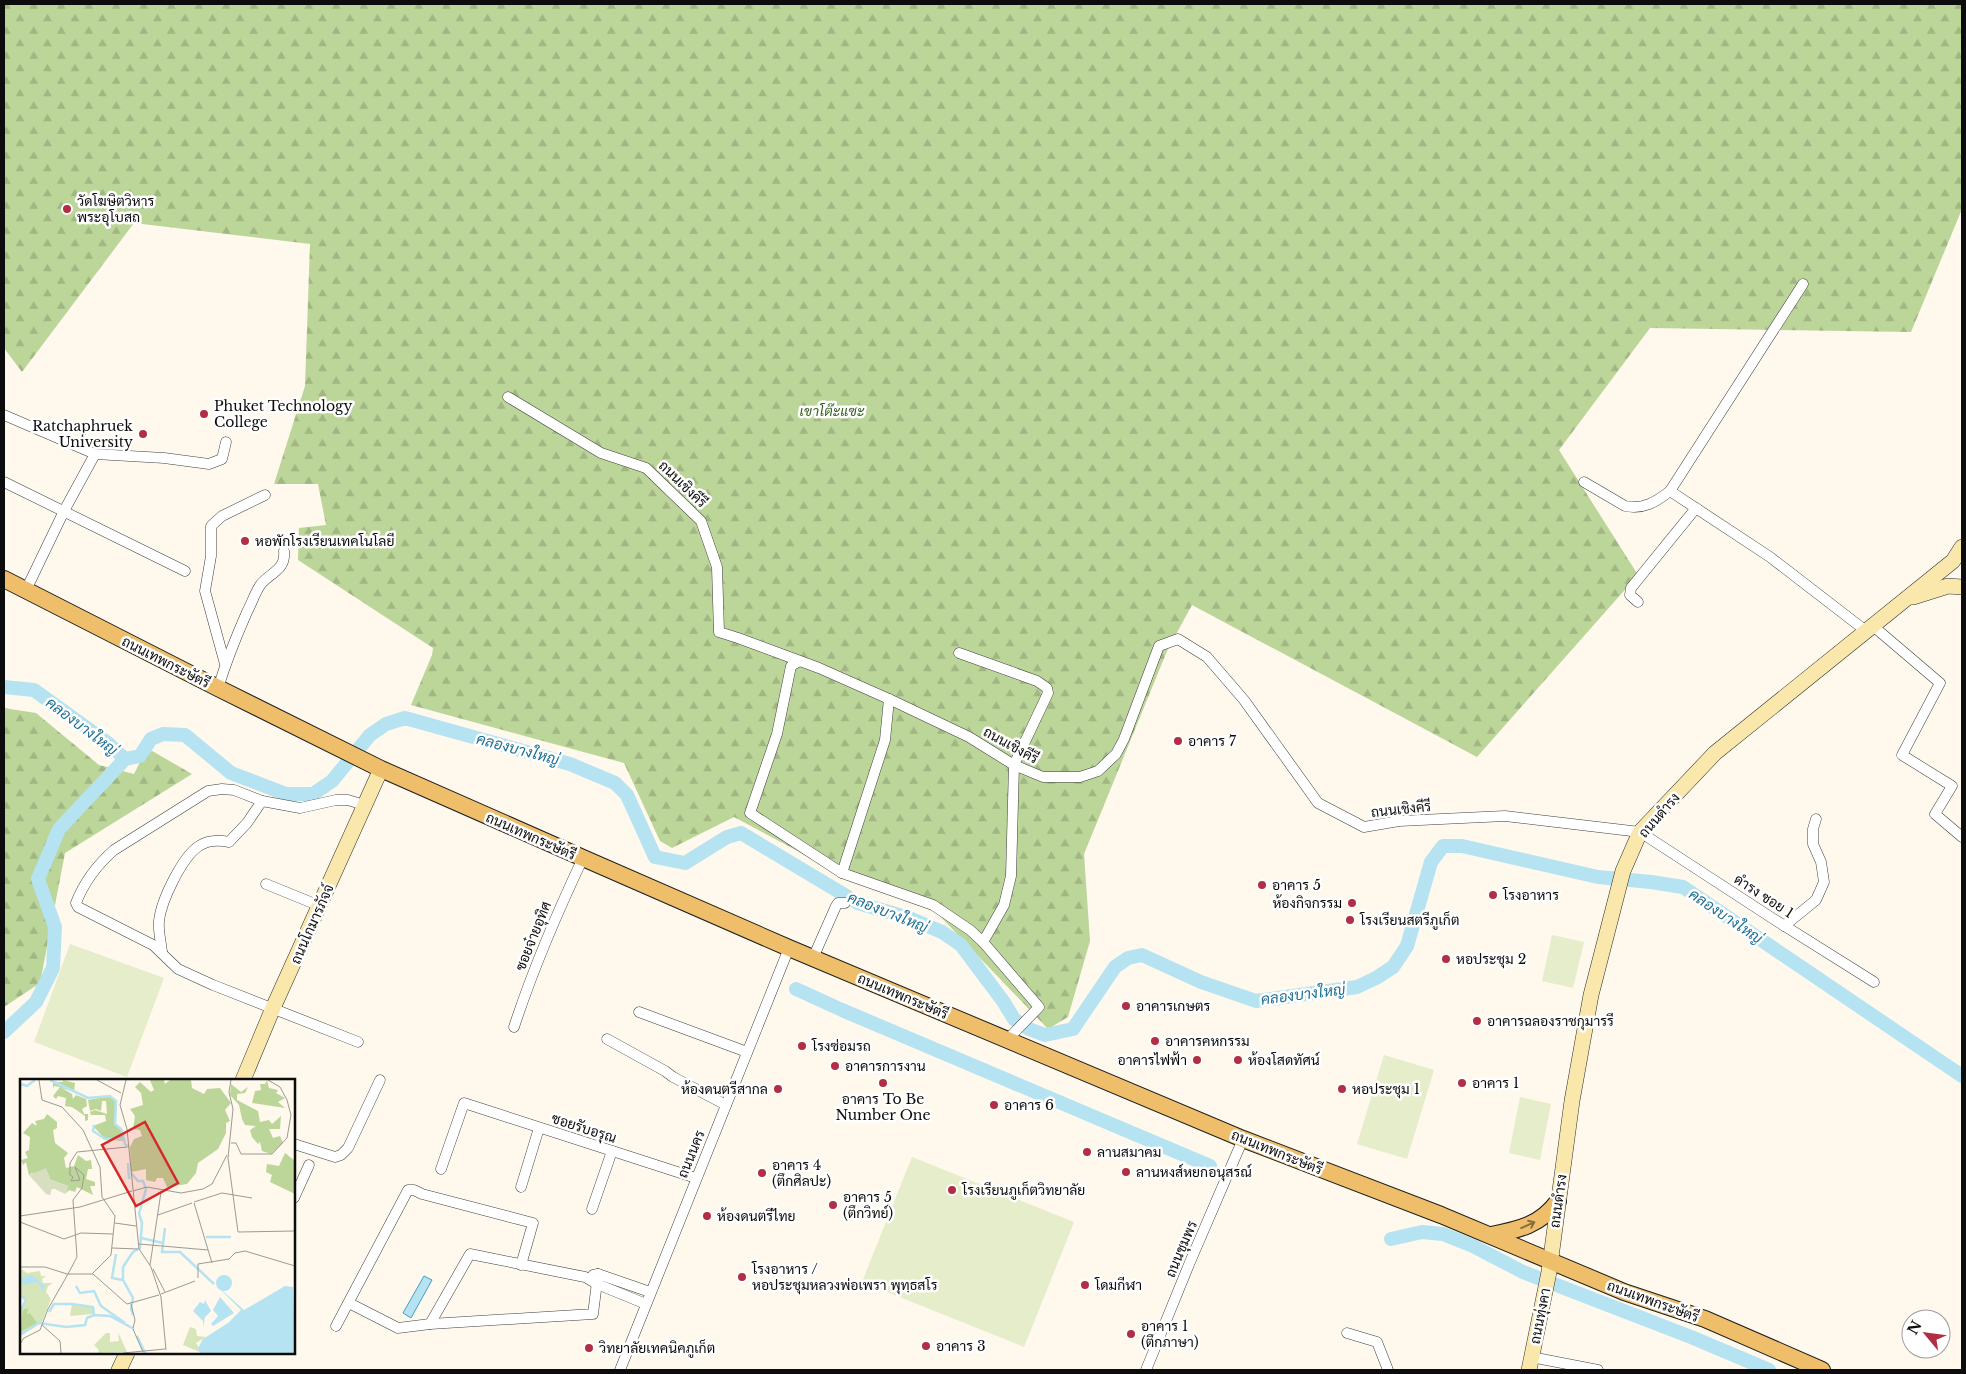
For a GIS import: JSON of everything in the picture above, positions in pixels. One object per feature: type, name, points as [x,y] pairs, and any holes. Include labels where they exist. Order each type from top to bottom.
[{"type":"main road","name":"ถนนเทพกระษัตรี","points":[[4,579],[381,769],[789,948],[1010,1037],[1242,1139],[1491,1235],[1549,1267],[1705,1320],[1822,1370]]},
{"type":"main road","points":[[1491,1235],[1527,1226],[1545,1216],[1558,1201]]},
{"type":"street","points":[[1584,482],[1625,506],[1632,508],[1641,508],[1654,503],[1670,492],[1803,284]]},
{"type":"street","name":"ถนนเชิงคีรี","points":[[508,396],[601,453],[646,468],[701,520],[716,566],[719,632],[818,668],[889,699],[969,737],[1014,765],[1043,777],[1080,777],[1098,771],[1116,754],[1124,739],[1159,646],[1178,639],[1207,657],[1244,700],[1318,803],[1364,827],[1399,821],[1505,816],[1640,832]]},
{"type":"street","points":[[4,415],[95,454],[164,458],[209,464],[222,459],[226,442]]},
{"type":"street","points":[[26,590],[64,511],[95,454]]},
{"type":"street","points":[[4,482],[186,571]]},
{"type":"street","points":[[1670,492],[1770,557],[1870,629],[1940,683],[1902,755],[1952,786],[1935,814],[1962,837]]},
{"type":"street","points":[[225,664],[205,591],[211,556],[211,526],[222,516],[265,495]]},
{"type":"street","points":[[1638,602],[1630,595],[1631,588],[1696,508]]},
{"type":"street","name":"ถนนดำรง","points":[[1549,1267],[1572,1101],[1591,995],[1623,871],[1640,832],[1715,754],[1907,598],[1957,564],[1962,547]]},
{"type":"street","points":[[218,688],[225,664],[255,595],[261,584],[280,568],[285,557],[284,551]]},
{"type":"street","points":[[1907,598],[1948,586],[1962,587]]},
{"type":"street","points":[[959,653],[1033,679],[1047,688],[1048,693],[1014,765],[1011,876],[1004,905],[983,942]]},
{"type":"street","points":[[798,662],[791,666],[777,734],[750,813],[856,882],[933,905],[970,930],[983,942],[1039,1007],[1010,1037]]},
{"type":"street","points":[[842,873],[884,740],[889,699]]},
{"type":"street","name":"ถนนโกมารภัจจ์","points":[[243,1079],[273,1008],[381,769]]},
{"type":"street","points":[[358,1042],[213,985],[178,969],[162,952],[140,938],[78,907],[76,904],[87,880],[114,850],[208,791],[234,790],[262,801],[300,808],[336,800],[348,800],[364,805]]},
{"type":"street","points":[[162,952],[159,922],[161,910],[172,881],[190,855],[200,845],[216,840],[229,842],[248,823],[262,801]]},
{"type":"street","points":[[1784,926],[1816,900],[1824,882],[1821,862],[1812,844],[1816,819]]},
{"type":"street","name":"ดำรง ซอย 1","points":[[1640,832],[1874,982]]},
{"type":"street","name":"ซอยจ๋ายอุทิศ","points":[[514,1027],[529,982],[564,896],[583,858]]},
{"type":"street","points":[[266,884],[320,906]]},
{"type":"street","points":[[813,958],[836,906],[838,903],[845,903]]},
{"type":"street","name":"ถนนนคร","points":[[620,1370],[789,948]]},
{"type":"street","points":[[640,1012],[747,1052]]},
{"type":"street","points":[[607,1039],[665,1070],[673,1077],[726,1104]]},
{"type":"street","points":[[295,1144],[335,1157],[341,1155],[348,1148],[380,1080]]},
{"type":"street","name":"ซอยรับอรุณ","points":[[442,1169],[464,1103],[696,1178]]},
{"type":"street","points":[[521,1187],[539,1128]]},
{"type":"street","name":"ถนนชุมพร","points":[[1146,1370],[1242,1139]]},
{"type":"street","points":[[592,1209],[612,1151]]},
{"type":"street","points":[[295,1196],[309,1165]]},
{"type":"street","points":[[336,1326],[408,1190],[533,1222],[521,1265]]},
{"type":"street","points":[[430,1324],[470,1254],[598,1279],[650,1292]]},
{"type":"street","name":"ถนนทุ่งคา","points":[[1530,1364],[1549,1267]]},
{"type":"street","points":[[349,1303],[398,1328],[430,1324],[593,1314],[598,1279]]},
{"type":"street","points":[[598,1279],[646,1304]]},
{"type":"street","points":[[1347,1333],[1371,1339],[1378,1343],[1388,1370]]},
{"type":"street","points":[[119,1370],[127,1354]]},
{"type":"street","points":[[1530,1364],[1598,1370]]},
{"type":"green space","name":"เขาโต๊ะแซะ","points":[[4,4],[1962,4],[1962,209],[1911,332],[1650,328],[1559,450],[1638,575],[1477,757],[1192,605],[1167,651],[1084,854],[1090,941],[1068,1017],[1048,1029],[936,912],[846,877],[734,817],[672,848],[660,841],[624,763],[411,705],[432,655],[433,648],[298,560],[299,528],[326,525],[318,484],[274,484],[305,386],[310,244],[134,223],[22,372],[4,348]]},
{"type":"green space","points":[[4,708],[36,713],[99,765],[134,774],[147,748],[192,774],[65,853],[40,983],[4,1007]]},
{"type":"green space","points":[[1552,935],[1584,942],[1573,988],[1542,981]]},
{"type":"green space","points":[[70,944],[164,978],[127,1077],[34,1042]]},
{"type":"green space","points":[[1384,1055],[1434,1070],[1407,1159],[1357,1144]]},
{"type":"green space","points":[[1520,1097],[1551,1104],[1540,1160],[1509,1153]]},
{"type":"green space","points":[[912,1157],[1074,1222],[1024,1347],[862,1282]]},
{"type":"water","points":[[424,1276],[432,1280],[411,1318],[403,1313]]},
{"type":"waterway","name":"คลองบางใหญ่","points":[[4,687],[34,690],[109,744],[125,759],[140,756],[151,739],[163,734],[185,735],[231,773],[286,794],[313,794],[332,781],[370,735],[386,724],[405,718],[570,764],[615,783],[627,795],[655,857],[685,863],[727,837],[741,833],[858,903],[909,918],[942,932],[961,945],[1003,1001],[1014,1019],[1029,1029],[1045,1035],[1073,1029],[1115,967],[1128,958],[1142,955],[1201,982],[1256,1001],[1357,987],[1393,967],[1407,946],[1431,862],[1443,846],[1462,846],[1598,877],[1683,887],[1962,1076]]},
{"type":"waterway","points":[[4,1032],[36,1002],[53,968],[55,927],[38,879],[59,829],[125,759]]},
{"type":"waterway","points":[[796,989],[1210,1166]]},
{"type":"waterway","points":[[1391,1239],[1422,1232],[1443,1234],[1473,1246],[1523,1272],[1691,1337],[1769,1370]]},
{"type":"place","name":"วัดโฆษิตวิหาร พระอุโบสถ","points":[[67,209]]},
{"type":"place","name":"Phuket Technology College","points":[[204,414]]},
{"type":"place","name":"Ratchaphruek University","points":[[143,434]]},
{"type":"place","name":"หอพักโรงเรียนเทคโนโลยี","points":[[245,541]]},
{"type":"place","name":"อาคาร 7","points":[[1178,741]]},
{"type":"place","name":"อาคาร 5","points":[[1262,885]]},
{"type":"place","name":"โรงอาหาร","points":[[1493,895]]},
{"type":"place","name":"ห้องกิจกรรม","points":[[1352,903]]},
{"type":"place","name":"โรงเรียนสตรีภูเก็ต","points":[[1350,920]]},
{"type":"place","name":"หอประชุม 2","points":[[1446,959]]},
{"type":"place","name":"อาคารเกษตร","points":[[1126,1006]]},
{"type":"place","name":"อาคารฉลองราชกุมารรี","points":[[1477,1021]]},
{"type":"place","name":"อาคารคหกรรม","points":[[1155,1041]]},
{"type":"place","name":"โรงซ่อมรถ","points":[[802,1046]]},
{"type":"place","name":"อาคารไฟฟ้า","points":[[1197,1060]]},
{"type":"place","name":"ห้องโสดทัศน์","points":[[1238,1060]]},
{"type":"place","name":"อาคารการงาน","points":[[835,1066]]},
{"type":"place","name":"อาคาร To Be Number One","points":[[883,1083]]},
{"type":"place","name":"อาคาร 1","points":[[1462,1083]]},
{"type":"place","name":"ห้องดนตรีสากล","points":[[778,1089]]},
{"type":"place","name":"หอประชุม 1","points":[[1342,1089]]},
{"type":"place","name":"อาคาร 6","points":[[994,1105]]},
{"type":"place","name":"ลานสมาคม","points":[[1087,1152]]},
{"type":"place","name":"ลานหงส์หยกอนุสรณ์","points":[[1126,1172]]},
{"type":"place","name":"อาคาร 4 (ตึกศิลปะ)","points":[[762,1173]]},
{"type":"place","name":"โรงเรียนภูเก็ตวิทยาลัย","points":[[952,1190]]},
{"type":"place","name":"อาคาร 5 (ตึกวิทย์)","points":[[833,1205]]},
{"type":"place","name":"ห้องดนตรีไทย","points":[[707,1216]]},
{"type":"place","name":"โรงอาหาร / หอประชุมหลวงพ่อเพรา พุทฺธสโร","points":[[742,1277]]},
{"type":"place","name":"โดมกีฬา","points":[[1085,1285]]},
{"type":"place","name":"อาคาร 1 (ตึกภาษา)","points":[[1131,1334]]},
{"type":"place","name":"อาคาร 3","points":[[926,1346]]},
{"type":"place","name":"วิทยาลัยเทคนิคภูเก็ต","points":[[589,1348]]}]
